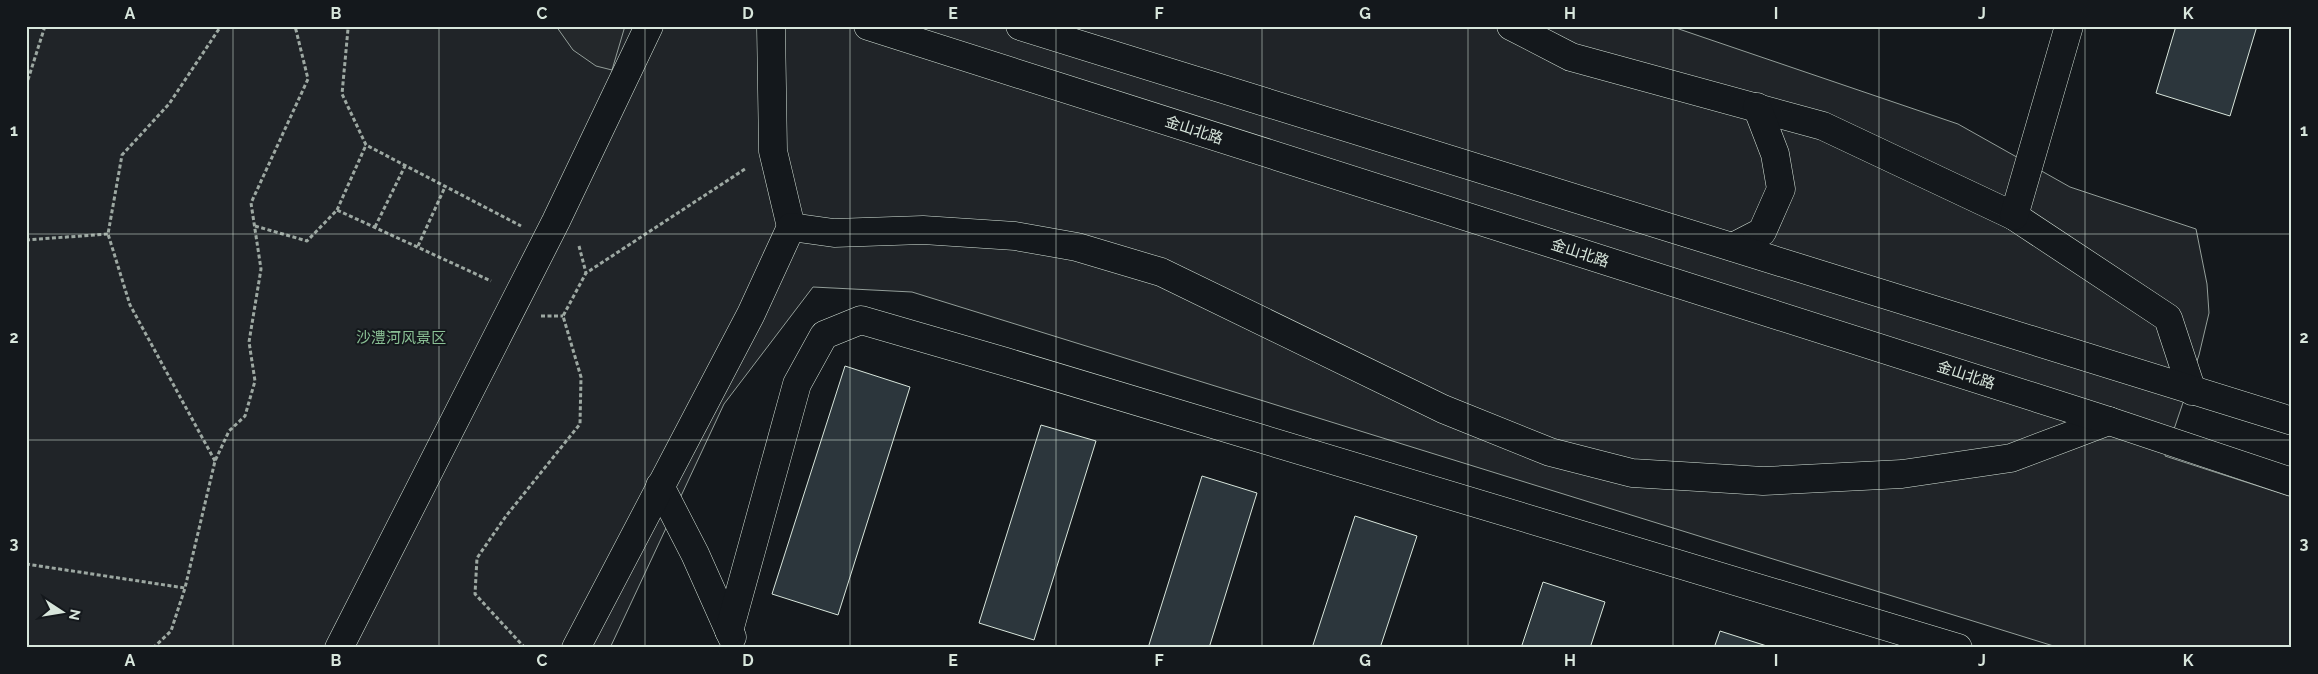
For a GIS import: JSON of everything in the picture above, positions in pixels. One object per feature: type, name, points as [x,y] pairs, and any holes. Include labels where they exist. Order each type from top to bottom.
[{"type":"street","points":[[339,648],[546,240],[649,26]]},
{"type":"street","points":[[576,648],[751,314],[790,227],[773,151],[771,26]]},
{"type":"street","name":"金山北路","points":[[868,26],[2109,421],[2290,482]]},
{"type":"street","points":[[1020,26],[2192,392],[2292,421]]},
{"type":"street","points":[[1511,26],[1571,57],[1823,126],[2014,216],[2168,318],[2192,392]]},
{"type":"street","points":[[2014,216],[2069,26]]},
{"type":"street","points":[[1732,247],[1762,232],[1781,189],[1775,154],[1757,107]]},
{"type":"street","points":[[790,227],[834,233],[923,230],[1015,236],[1077,247],[1161,272],[1452,413],[1550,452],[1632,473],[1763,481],[1902,474],[2011,458],[2109,421]]},
{"type":"street","points":[[733,639],[798,384],[824,335],[861,320],[1958,648]]},
{"type":"street","points":[[660,486],[695,554],[733,639]]},
{"type":"path","points":[[26,86],[45,26]]},
{"type":"path","points":[[215,461],[130,305],[108,234],[122,155],[168,104],[221,26]]},
{"type":"path","points":[[154,648],[171,631],[185,588],[215,461],[229,432],[245,416],[255,380],[249,342],[262,269],[251,204],[308,79],[295,26]]},
{"type":"path","points":[[343,26],[348,29],[342,94],[366,144],[546,240]]},
{"type":"path","points":[[254,226],[307,241],[336,210],[366,144]]},
{"type":"path","points":[[525,648],[475,594],[477,558],[506,516],[580,424],[581,377],[563,316],[586,273],[773,151]]},
{"type":"path","points":[[375,227],[405,166]]},
{"type":"path","points":[[418,246],[446,187]]},
{"type":"path","points":[[336,210],[519,294]]},
{"type":"path","points":[[26,240],[108,234]]},
{"type":"path","points":[[26,564],[185,588]]},
{"type":"green space","name":"沙澧河风景区","points":[[26,26],[1670,26],[1958,124],[2070,187],[2196,229],[2207,284],[2209,313],[2199,355],[2165,456],[2292,497],[2292,648],[2060,648],[912,292],[813,287],[724,404],[610,648],[26,648]]},
{"type":"shaded area","points":[[556,26],[625,26],[612,70],[596,66],[573,50]]},
{"type":"building","points":[[2176,26],[2257,26],[2230,116],[2156,93]]},
{"type":"building","points":[[845,366],[910,387],[838,615],[772,594]]},
{"type":"building","points":[[1041,425],[1096,441],[1034,640],[979,623]]},
{"type":"building","points":[[1202,476],[1257,493],[1209,648],[1148,648]]},
{"type":"building","points":[[1355,516],[1417,536],[1380,648],[1312,648]]},
{"type":"building","points":[[1543,582],[1605,602],[1590,648],[1521,648]]},
{"type":"building","points":[[1720,631],[1773,648],[1714,648]]}]
